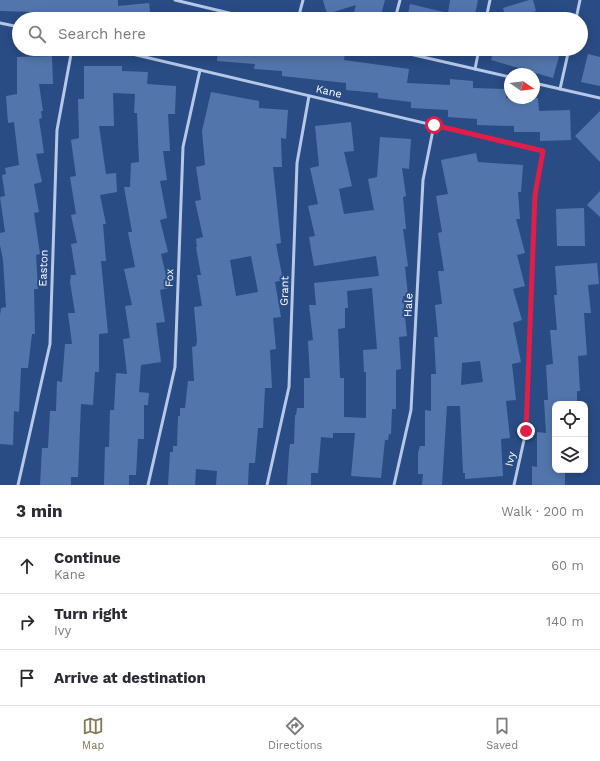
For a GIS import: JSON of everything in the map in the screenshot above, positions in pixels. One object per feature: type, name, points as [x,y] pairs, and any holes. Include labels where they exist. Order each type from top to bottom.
[{"type":"lane","points":[[175,0],[225,12]]},
{"type":"lane","points":[[299,12],[302,0]]},
{"type":"lane","points":[[397,12],[400,0]]},
{"type":"lane","points":[[487,12],[490,0]]},
{"type":"lane","points":[[577,12],[580,0]]},
{"type":"lane","points":[[0,23],[12,26]]},
{"type":"lane","name":"Easton","points":[[18,485],[50,344],[57,130],[71,56]]},
{"type":"lane","name":"Kane","points":[[141,56],[543,151]]},
{"type":"lane","points":[[418,56],[504,76]]},
{"type":"lane","points":[[475,69],[478,56]]},
{"type":"lane","points":[[560,89],[567,56]]},
{"type":"lane","name":"Fox","points":[[148,485],[175,367],[183,147],[200,70]]},
{"type":"lane","points":[[540,84],[600,98]]},
{"type":"lane","name":"Grant","points":[[267,485],[289,387],[297,163],[309,96]]},
{"type":"lane","name":"Hale","points":[[394,485],[411,410],[423,180],[434,125]]},
{"type":"lane","name":"Ivy","points":[[514,485],[526,431],[535,195],[543,151]]},
{"type":"building","points":[[0,0],[118,0],[118,6],[149,3],[150,12],[31,12],[0,11]]},
{"type":"building","points":[[323,0],[385,0],[382,12],[354,12],[356,5],[333,12],[326,12]]},
{"type":"building","points":[[450,0],[478,0],[475,12],[448,12]]},
{"type":"building","points":[[533,0],[536,11],[504,12],[503,8]]},
{"type":"building","points":[[410,4],[444,12],[408,12]]},
{"type":"building","points":[[588,54],[600,57],[600,86],[581,82]]},
{"type":"building","points":[[52,56],[53,84],[39,84],[43,111],[41,111],[42,118],[39,119],[44,153],[36,154],[42,182],[34,184],[39,212],[34,213],[40,254],[36,255],[38,289],[34,289],[35,334],[32,334],[28,368],[21,368],[19,412],[14,411],[13,445],[0,444],[0,315],[1,308],[6,307],[3,260],[0,245],[0,233],[5,232],[0,197],[5,196],[2,175],[6,174],[5,168],[19,165],[14,122],[8,123],[6,96],[17,94],[17,57]]},
{"type":"building","points":[[217,56],[345,56],[344,60],[409,69],[407,83],[450,85],[450,79],[473,81],[473,88],[504,89],[504,104],[538,104],[539,111],[570,110],[571,140],[540,141],[540,132],[514,132],[514,126],[477,125],[477,119],[448,117],[448,110],[411,108],[411,102],[378,98],[378,93],[346,90],[346,83],[282,76],[282,71],[254,69],[255,64],[217,61]]},
{"type":"building","points":[[492,56],[559,56],[553,78],[540,74],[540,68],[519,68],[491,60]]},
{"type":"building","points":[[84,66],[122,66],[122,71],[148,72],[147,84],[176,86],[175,114],[168,114],[170,151],[163,151],[167,180],[160,181],[167,218],[160,220],[168,252],[161,254],[169,288],[160,290],[165,322],[156,323],[161,362],[141,365],[139,392],[149,393],[148,405],[144,405],[144,439],[138,439],[136,475],[129,475],[129,485],[104,485],[105,447],[109,447],[110,410],[114,410],[116,373],[127,374],[123,339],[130,338],[125,306],[132,305],[124,269],[135,267],[128,232],[132,232],[124,187],[130,187],[131,163],[139,162],[137,113],[134,113],[135,94],[113,93],[114,126],[99,126],[106,174],[116,173],[117,192],[100,195],[106,224],[103,224],[106,261],[101,261],[108,333],[99,334],[99,372],[95,372],[93,405],[81,404],[78,477],[71,477],[71,485],[40,485],[42,448],[48,448],[50,411],[56,411],[57,381],[62,382],[65,344],[72,344],[68,313],[75,313],[70,282],[71,275],[76,275],[71,244],[77,243],[71,215],[76,214],[70,177],[76,176],[71,140],[79,138],[78,99],[84,99]]},
{"type":"building","points":[[211,92],[259,101],[259,108],[288,110],[286,139],[281,138],[282,167],[273,167],[281,243],[276,244],[283,280],[275,282],[281,317],[273,318],[276,349],[270,350],[272,388],[265,388],[263,428],[258,428],[255,463],[249,463],[248,485],[216,485],[217,471],[196,469],[195,485],[168,485],[170,452],[173,452],[173,446],[177,446],[178,416],[180,416],[180,408],[185,408],[188,381],[194,381],[192,347],[196,346],[197,341],[194,307],[202,306],[197,275],[201,275],[196,239],[203,237],[195,201],[201,200],[196,167],[205,165],[202,131]],"holes":[[[251,256],[258,292],[236,296],[230,260]]]},
{"type":"building","points":[[600,111],[600,162],[575,136]]},
{"type":"building","points":[[351,122],[354,151],[344,152],[352,186],[339,189],[344,214],[374,210],[368,179],[377,177],[380,137],[411,139],[409,169],[402,168],[406,196],[403,197],[406,229],[403,229],[408,266],[405,267],[408,296],[403,296],[407,336],[399,337],[401,369],[396,370],[396,409],[392,409],[391,434],[389,434],[388,440],[385,440],[381,478],[351,476],[355,433],[333,433],[333,438],[321,437],[318,473],[311,473],[311,485],[287,485],[290,444],[294,444],[295,415],[297,408],[304,408],[304,378],[310,378],[308,341],[313,340],[309,305],[316,305],[314,283],[379,276],[376,256],[314,266],[309,237],[315,236],[308,206],[318,204],[310,168],[319,166],[315,126]],"holes":[[[372,288],[377,349],[363,350],[364,372],[366,372],[366,418],[344,417],[344,378],[340,378],[338,329],[345,328],[345,308],[348,308],[347,291]]]},
{"type":"building","points":[[476,153],[478,162],[523,165],[521,192],[518,192],[520,219],[516,219],[525,253],[517,255],[525,286],[513,289],[522,320],[513,323],[521,362],[512,364],[516,400],[506,401],[510,438],[501,439],[503,476],[465,479],[465,473],[463,473],[460,406],[447,406],[442,485],[422,485],[423,474],[418,474],[418,453],[420,446],[425,446],[425,410],[431,411],[431,374],[436,374],[434,337],[438,337],[435,305],[442,304],[438,271],[444,271],[438,233],[442,232],[436,196],[448,194],[441,160]],"holes":[[[480,361],[483,382],[461,385],[462,363]]]},
{"type":"building","points":[[600,191],[600,217],[587,205]]},
{"type":"building","points":[[584,208],[585,246],[557,246],[556,209]]},
{"type":"building","points":[[597,263],[599,284],[588,285],[591,313],[584,313],[587,355],[578,356],[580,391],[577,391],[577,401],[552,401],[552,473],[565,473],[565,485],[532,485],[532,466],[537,467],[537,432],[546,433],[544,400],[548,400],[546,365],[553,364],[550,330],[557,330],[554,295],[557,295],[555,266]]},
{"type":"route","points":[[434,125],[543,151],[535,195],[526,431]]}]
